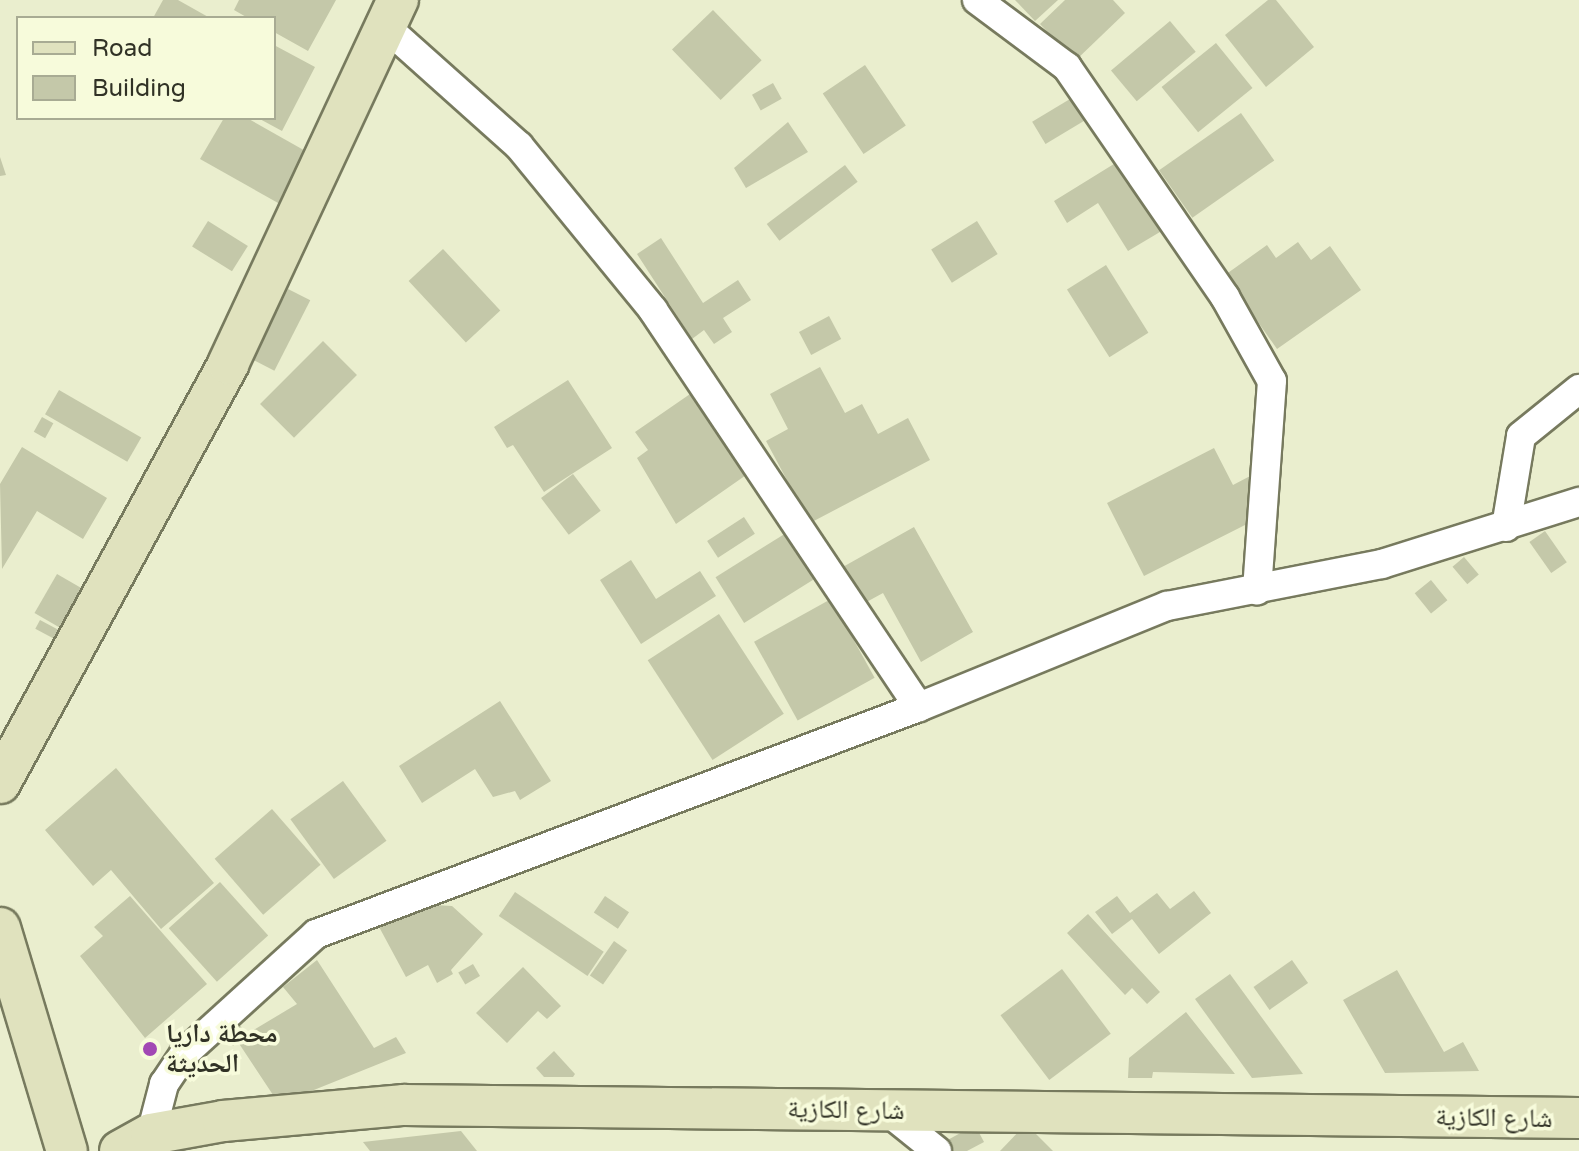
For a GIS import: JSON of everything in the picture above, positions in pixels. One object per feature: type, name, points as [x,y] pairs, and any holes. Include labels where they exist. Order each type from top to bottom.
[{"type":"street","points":[[977,0],[1067,67],[1225,297],[1272,381],[1257,590]]},
{"type":"street","points":[[0,783],[228,364],[393,14],[519,146],[653,310],[919,707]]},
{"type":"street","points":[[1506,527],[1521,436],[1579,389]]},
{"type":"street","points":[[130,1146],[184,1054],[316,934],[919,707],[1167,606],[1382,564],[1579,502]]},
{"type":"street","points":[[0,928],[67,1151]]},
{"type":"street","name":"شارع الكازية","points":[[130,1146],[223,1121],[404,1105],[1579,1118]]},
{"type":"street","points":[[887,1111],[937,1151]]},
{"type":"building","points":[[163,0],[178,0],[206,16],[154,16]]},
{"type":"building","points":[[239,0],[336,0],[308,51],[276,33],[276,16],[244,16],[234,10]]},
{"type":"building","points":[[1015,0],[1058,0],[1035,21]]},
{"type":"building","points":[[1065,0],[1113,0],[1125,13],[1075,61],[1040,24]]},
{"type":"building","points":[[1268,0],[1276,0],[1314,47],[1266,87],[1225,35]]},
{"type":"building","points":[[713,10],[762,60],[721,100],[672,50]]},
{"type":"building","points":[[1170,21],[1196,52],[1137,101],[1111,70]]},
{"type":"building","points":[[1216,43],[1253,88],[1198,132],[1162,87]]},
{"type":"building","points":[[276,46],[315,67],[282,131],[262,120],[276,120]]},
{"type":"building","points":[[865,65],[906,126],[864,154],[823,94]]},
{"type":"building","points":[[773,83],[782,99],[761,110],[752,95]]},
{"type":"building","points":[[1075,96],[1088,118],[1046,144],[1032,122]]},
{"type":"building","points":[[1241,113],[1274,161],[1192,218],[1159,170]]},
{"type":"building","points":[[223,120],[251,120],[316,157],[287,208],[200,159]]},
{"type":"building","points":[[788,122],[808,152],[746,188],[734,168]]},
{"type":"building","points":[[0,157],[6,175],[0,176]]},
{"type":"building","points":[[1122,159],[1165,229],[1128,251],[1098,203],[1067,223],[1054,201]]},
{"type":"building","points":[[845,165],[858,182],[779,241],[767,224]]},
{"type":"building","points":[[208,221],[248,246],[232,271],[192,246]]},
{"type":"building","points":[[977,221],[998,254],[952,283],[931,250]]},
{"type":"building","points":[[661,238],[703,303],[738,280],[751,300],[723,318],[732,332],[714,344],[704,330],[692,339],[637,254]]},
{"type":"building","points":[[1298,242],[1311,260],[1330,246],[1361,290],[1277,349],[1225,275],[1267,245],[1276,258]]},
{"type":"building","points":[[443,249],[500,310],[466,342],[409,281]]},
{"type":"building","points":[[1106,265],[1148,333],[1109,357],[1067,289]]},
{"type":"building","points":[[288,289],[310,300],[274,371],[252,359]]},
{"type":"building","points":[[829,316],[841,339],[811,355],[799,332]]},
{"type":"building","points":[[323,341],[357,375],[294,438],[260,404]]},
{"type":"building","points":[[820,367],[845,413],[862,404],[878,434],[908,418],[930,460],[810,523],[766,441],[788,429],[770,394]]},
{"type":"building","points":[[568,380],[612,448],[544,492],[513,445],[507,448],[494,427]]},
{"type":"building","points":[[59,390],[141,438],[127,462],[45,414]]},
{"type":"building","points":[[693,392],[749,473],[676,524],[637,458],[648,450],[635,432]]},
{"type":"building","points":[[42,417],[53,423],[45,438],[34,432]]},
{"type":"building","points":[[22,447],[107,498],[83,539],[37,511],[2,569],[0,484]]},
{"type":"building","points":[[1214,448],[1233,485],[1254,474],[1249,523],[1144,576],[1107,503]]},
{"type":"building","points":[[573,474],[601,511],[569,535],[541,498]]},
{"type":"building","points":[[744,517],[755,534],[718,558],[707,541]]},
{"type":"building","points":[[914,527],[973,632],[921,662],[883,593],[861,605],[841,568]]},
{"type":"building","points":[[791,530],[820,576],[744,623],[716,577]]},
{"type":"building","points":[[1545,531],[1567,562],[1551,573],[1529,542]]},
{"type":"building","points":[[1464,557],[1479,575],[1467,584],[1453,567]]},
{"type":"building","points":[[631,560],[656,599],[700,571],[716,596],[641,644],[600,580]]},
{"type":"building","points":[[57,574],[83,589],[60,628],[34,613]]},
{"type":"building","points":[[1431,580],[1447,600],[1431,613],[1415,593]]},
{"type":"building","points":[[831,599],[875,678],[798,720],[754,642]]},
{"type":"building","points":[[719,614],[784,714],[713,760],[648,660]]},
{"type":"building","points":[[40,620],[63,632],[58,641],[35,629]]},
{"type":"building","points":[[500,701],[551,781],[520,800],[515,791],[493,797],[475,769],[422,803],[399,766]]},
{"type":"building","points":[[116,768],[214,883],[161,929],[111,870],[93,886],[45,830]]},
{"type":"building","points":[[343,781],[386,841],[334,879],[290,819]]},
{"type":"building","points":[[272,809],[321,865],[263,915],[215,859]]},
{"type":"building","points":[[220,882],[268,936],[217,982],[169,928]]},
{"type":"building","points":[[1194,891],[1211,913],[1159,954],[1132,919],[1112,934],[1095,912],[1117,896],[1130,913],[1157,893],[1170,909]]},
{"type":"building","points":[[515,892],[604,952],[587,976],[499,916]]},
{"type":"building","points":[[130,896],[207,984],[145,1038],[80,956],[103,936],[94,927]]},
{"type":"building","points":[[605,896],[629,912],[618,929],[594,913]]},
{"type":"building","points":[[417,904],[452,906],[483,934],[451,970],[453,974],[437,983],[428,965],[406,977],[378,925]]},
{"type":"building","points":[[1088,914],[1160,992],[1147,1004],[1132,988],[1125,995],[1067,933]]},
{"type":"building","points":[[614,941],[627,950],[603,985],[590,975]]},
{"type":"building","points":[[317,960],[374,1048],[396,1037],[406,1053],[279,1104],[238,1042],[233,1046],[223,1034],[238,1023],[247,1034],[297,1004],[283,987]]},
{"type":"building","points":[[1292,960],[1308,983],[1270,1010],[1253,987]]},
{"type":"building","points":[[473,964],[480,976],[465,985],[458,972]]},
{"type":"building","points":[[523,967],[561,1006],[547,1019],[538,1011],[507,1043],[476,1013]]},
{"type":"building","points":[[1062,969],[1111,1034],[1049,1080],[1001,1015]]},
{"type":"building","points":[[1397,970],[1444,1052],[1463,1042],[1479,1071],[1385,1073],[1343,1000]]},
{"type":"building","points":[[1230,974],[1303,1074],[1252,1078],[1195,999]]},
{"type":"building","points":[[1186,1012],[1235,1074],[1153,1072],[1152,1078],[1128,1078],[1129,1058]]},
{"type":"building","points":[[554,1051],[575,1074],[573,1077],[544,1077],[536,1068]]},
{"type":"building","points":[[1026,1124],[1053,1151],[1000,1151]]},
{"type":"building","points":[[975,1125],[984,1142],[967,1151],[949,1151],[944,1142]]},
{"type":"building","points":[[461,1131],[477,1151],[370,1151],[363,1142]]},
{"type":"place","name":"محطة داريا الحديثة","points":[[150,1049]]}]
